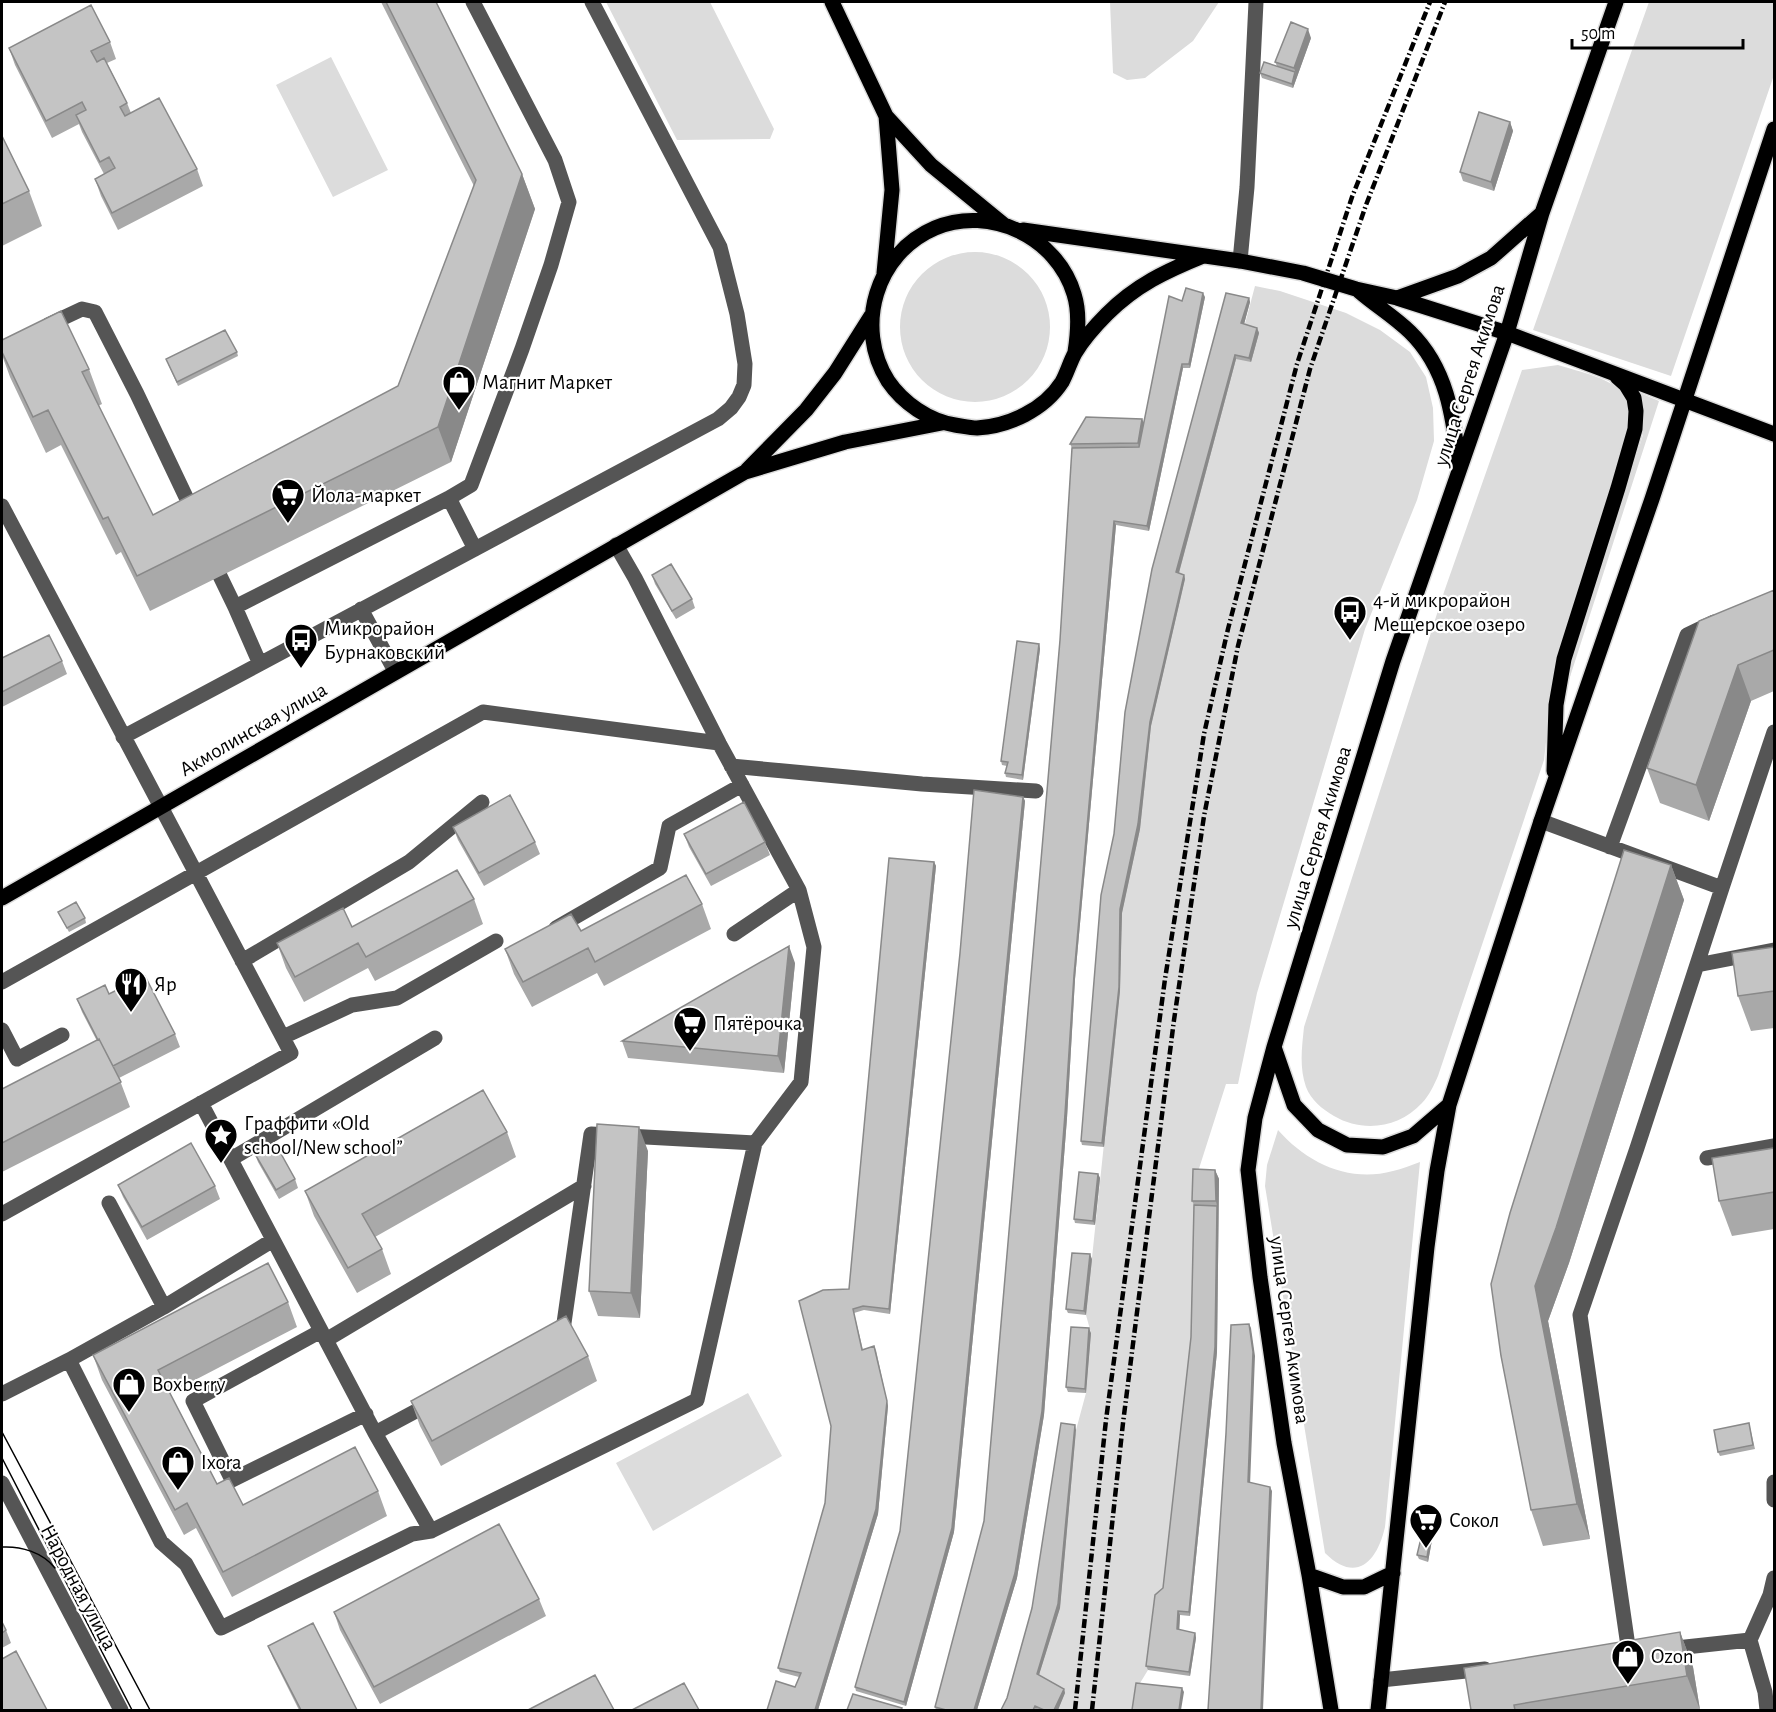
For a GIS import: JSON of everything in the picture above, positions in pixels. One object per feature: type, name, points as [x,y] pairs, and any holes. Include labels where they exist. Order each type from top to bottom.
[{"type":"main road","points":[[832,2],[886,116],[931,165],[1010,227],[1042,245],[1062,267],[1074,294],[1079,323],[1075,352]]},
{"type":"main road","name":"улица Сергея Акимова","points":[[1331,1710],[1284,1443],[1260,1277],[1248,1170],[1255,1118],[1274,1047],[1394,661],[1507,333],[1542,213],[1616,2]]},
{"type":"main road","points":[[884,273],[892,190],[886,116]]},
{"type":"main road","points":[[1378,1710],[1427,1247],[1449,1105],[1541,821],[1685,400],[1774,129]]},
{"type":"main road","points":[[1397,298],[1458,276],[1491,258],[1542,213]]},
{"type":"main road","points":[[1203,256],[1166,271],[1137,287],[1106,315],[1075,352],[1061,382],[1038,407],[1009,423],[975,428],[942,423],[912,407],[889,381],[874,350],[871,316],[875,294],[884,273],[906,247],[935,228],[969,220],[1240,261],[1303,273],[1356,290],[1397,298],[1507,333],[1774,434]]},
{"type":"main road","points":[[1356,290],[1410,332],[1430,357],[1443,381],[1453,413],[1460,470]]},
{"type":"main road","points":[[745,472],[806,410],[835,373],[871,316]]},
{"type":"main road","points":[[1554,787],[1556,705],[1564,660],[1635,429],[1634,398],[1626,385],[1613,373]]},
{"type":"main road","points":[[745,472],[845,442],[942,423]]},
{"type":"main road","name":"Акмолинская улица","points":[[2,897],[745,472]]},
{"type":"main road","points":[[1274,1047],[1294,1105],[1318,1130],[1347,1145],[1383,1147],[1413,1136],[1449,1105]]},
{"type":"main road","points":[[1309,1575],[1343,1587],[1364,1587],[1393,1574]]},
{"type":"street","points":[[235,607],[471,485],[522,349],[551,265],[569,202],[555,160],[473,2]]},
{"type":"street","points":[[123,737],[718,419],[735,403],[744,385],[745,364],[737,314],[720,247],[592,2]]},
{"type":"street","points":[[1240,261],[1247,187],[1256,2]]},
{"type":"street","points":[[32,333],[82,309],[95,312],[202,531]]},
{"type":"street","points":[[449,498],[475,549]]},
{"type":"street","points":[[2,506],[291,1053],[2,1214]]},
{"type":"street","points":[[69,1360],[161,1542],[186,1564],[220,1628],[412,1534],[431,1531],[697,1400],[755,1143],[801,1082],[814,947],[799,890],[731,766],[616,545]]},
{"type":"street","points":[[220,576],[260,664]]},
{"type":"street","points":[[361,609],[395,671]]},
{"type":"street","points":[[1610,847],[1687,634],[1731,615]]},
{"type":"street","points":[[2,982],[483,712],[719,743]]},
{"type":"street","points":[[1750,1640],[1634,1653],[1580,1315],[1774,732]]},
{"type":"street","points":[[731,766],[910,783],[1036,791]]},
{"type":"street","points":[[541,936],[660,868],[669,826],[742,785]]},
{"type":"street","points":[[242,961],[410,862],[482,802]]},
{"type":"street","points":[[1541,821],[1722,888]]},
{"type":"street","points":[[734,934],[799,890]]},
{"type":"street","points":[[283,1037],[352,1005],[397,998],[496,941]]},
{"type":"street","points":[[1697,965],[1774,950]]},
{"type":"street","points":[[2,1030],[17,1059],[62,1035]]},
{"type":"street","points":[[231,1159],[435,1038]]},
{"type":"street","points":[[201,1103],[375,1433],[431,1531]]},
{"type":"street","points":[[542,1342],[563,1330],[591,1134],[755,1143]]},
{"type":"street","points":[[1707,1158],[1774,1146]]},
{"type":"street","points":[[366,1414],[232,1480],[193,1401],[324,1335],[584,1186]]},
{"type":"street","points":[[110,1203],[164,1307]]},
{"type":"street","points":[[3,1388],[21,1386],[69,1360],[164,1307],[273,1240]]},
{"type":"street","points":[[375,1433],[448,1393]]},
{"type":"street","points":[[1774,1482],[1774,1500]]},
{"type":"street","name":"Народная улица","points":[[2,1484],[121,1710]]},
{"type":"street","points":[[1767,1710],[1765,1692],[1750,1640],[1770,1595],[1774,1578]]},
{"type":"street","points":[[1381,1680],[1499,1667]]},
{"type":"shaded area","points":[[606,2],[710,2],[774,129],[770,139],[677,140]]},
{"type":"shaded area","points":[[1110,2],[1219,2],[1193,41],[1145,78],[1127,80],[1113,73]]},
{"type":"shaded area","points":[[1649,2],[1774,2],[1774,75],[1671,376],[1533,330]]},
{"type":"shaded area","points":[[331,57],[388,170],[333,197],[276,85]]},
{"type":"shaded area","points":[[975,252],[990,253],[1004,258],[1028,274],[1044,298],[1049,312],[1049,342],[1044,356],[1028,380],[1004,396],[990,401],[975,402],[960,401],[946,396],[922,380],[906,356],[901,342],[900,327],[901,312],[906,298],[922,274],[946,258],[960,253]]},
{"type":"shaded area","points":[[1255,286],[1280,291],[1346,313],[1380,330],[1410,352],[1426,377],[1433,408],[1434,441],[1417,500],[1365,629],[1257,993],[1238,1084],[1226,1084],[1196,1178],[1192,1342],[1165,1592],[1148,1670],[1137,1688],[1134,1710],[1058,1710],[1065,1693],[1038,1678],[1060,1608],[1076,1430],[1086,1393],[1091,1333],[1086,1315],[1120,991],[1122,913],[1140,828],[1151,726],[1185,579],[1178,576]]},
{"type":"shaded area","points":[[1558,365],[1595,376],[1620,390],[1628,405],[1631,420],[1555,662],[1544,760],[1433,1087],[1422,1103],[1403,1118],[1380,1125],[1357,1125],[1330,1113],[1317,1104],[1308,1092],[1302,1064],[1304,1027],[1444,592],[1522,370]]},
{"type":"shaded area","points":[[1638,392],[1659,401],[1568,683],[1572,651],[1643,435],[1644,413]]},
{"type":"shaded area","points":[[1278,1130],[1289,1142],[1316,1161],[1345,1172],[1377,1174],[1420,1162],[1385,1527],[1377,1550],[1371,1559],[1355,1568],[1336,1562],[1325,1553],[1265,1186],[1267,1165]]},
{"type":"shaded area","points":[[748,1393],[782,1456],[653,1531],[616,1463]]},
{"type":"building","points":[[386,2],[436,2],[522,174],[438,427],[137,576],[108,517],[103,519],[48,410],[33,417],[2,352],[2,340],[61,311],[89,369],[82,372],[153,515],[398,386],[476,180]]},
{"type":"building","points":[[91,5],[110,42],[91,51],[97,62],[104,58],[127,103],[120,107],[125,116],[159,98],[197,169],[112,213],[95,179],[115,168],[109,157],[100,162],[76,115],[86,110],[82,102],[46,121],[9,48]]},
{"type":"building","points":[[1291,22],[1308,29],[1294,68],[1275,62]]},
{"type":"building","points":[[1264,62],[1295,72],[1292,84],[1260,73]]},
{"type":"building","points":[[1479,112],[1510,122],[1491,182],[1460,172]]},
{"type":"building","points":[[2,136],[29,191],[2,204]]},
{"type":"building","points":[[1186,288],[1203,293],[1189,364],[1182,364],[1147,526],[1114,521],[1074,975],[1042,1411],[1015,1573],[974,1710],[946,1710],[935,1707],[984,1521],[1060,640],[1072,448],[1139,447],[1169,296],[1182,301]]},
{"type":"building","points":[[1226,293],[1249,298],[1241,323],[1257,328],[1249,358],[1235,355],[1176,572],[1184,575],[1150,722],[1138,824],[1120,909],[1119,987],[1102,1143],[1081,1141],[1101,895],[1114,834],[1125,712],[1152,569]]},
{"type":"building","points":[[225,330],[237,352],[177,382],[166,359]]},
{"type":"building","points":[[1086,417],[1142,419],[1138,443],[1070,444]]},
{"type":"building","points":[[671,564],[692,599],[672,611],[652,575]]},
{"type":"building","points":[[1774,590],[1774,650],[1738,665],[1696,785],[1647,768],[1699,621]]},
{"type":"building","points":[[49,635],[62,661],[2,692],[2,658]]},
{"type":"building","points":[[1017,641],[1039,644],[1022,775],[1005,773],[1008,762],[1001,761]]},
{"type":"building","points":[[974,790],[1023,797],[952,1528],[904,1702],[855,1687],[900,1531],[960,953]]},
{"type":"building","points":[[510,795],[535,842],[479,873],[453,827]]},
{"type":"building","points":[[744,802],[765,842],[706,874],[684,834]]},
{"type":"building","points":[[1624,850],[1671,865],[1556,1228],[1535,1286],[1577,1504],[1531,1510],[1501,1356],[1491,1284],[1510,1213]]},
{"type":"building","points":[[889,858],[934,862],[889,1309],[863,1306],[853,1309],[862,1350],[874,1346],[887,1401],[876,1509],[815,1710],[767,1710],[776,1681],[795,1687],[801,1673],[778,1668],[825,1503],[831,1426],[799,1301],[823,1290],[849,1289]]},
{"type":"building","points":[[457,870],[474,899],[366,957],[358,943],[295,977],[277,943],[343,908],[352,927]]},
{"type":"building","points":[[686,875],[702,904],[595,962],[588,948],[523,982],[505,949],[571,914],[581,931]]},
{"type":"building","points":[[76,902],[85,918],[67,928],[58,912]]},
{"type":"building","points":[[789,946],[778,1056],[622,1041]]},
{"type":"building","points":[[1774,947],[1774,991],[1738,996],[1732,953]]},
{"type":"building","points":[[145,976],[175,1034],[113,1066],[77,999],[105,985],[109,994]]},
{"type":"building","points":[[99,1039],[121,1082],[2,1143],[2,1089]]},
{"type":"building","points":[[483,1090],[507,1132],[362,1214],[382,1249],[348,1268],[305,1191]]},
{"type":"building","points":[[597,1124],[639,1127],[631,1293],[589,1291]]},
{"type":"building","points":[[191,1143],[215,1186],[142,1227],[118,1185]]},
{"type":"building","points":[[275,1143],[295,1179],[276,1190],[255,1154]]},
{"type":"building","points":[[1774,1148],[1774,1192],[1719,1201],[1712,1158]]},
{"type":"building","points":[[1193,1169],[1215,1170],[1216,1201],[1192,1201]]},
{"type":"building","points":[[1079,1172],[1098,1174],[1093,1221],[1074,1219]]},
{"type":"building","points":[[1194,1205],[1217,1206],[1215,1347],[1189,1612],[1178,1611],[1177,1629],[1195,1633],[1189,1672],[1146,1666],[1155,1595],[1163,1588],[1191,1337]]},
{"type":"building","points":[[1072,1253],[1090,1254],[1084,1311],[1066,1309]]},
{"type":"building","points":[[268,1263],[288,1302],[158,1370],[217,1484],[229,1478],[243,1505],[355,1447],[378,1491],[223,1572],[187,1503],[175,1510],[93,1355]]},
{"type":"building","points":[[566,1316],[588,1356],[432,1441],[411,1401]]},
{"type":"building","points":[[1249,1324],[1253,1352],[1248,1482],[1270,1487],[1261,1710],[1208,1710],[1231,1325]]},
{"type":"building","points":[[1071,1327],[1089,1328],[1085,1389],[1066,1387]]},
{"type":"building","points":[[1061,1423],[1075,1425],[1058,1604],[1037,1674],[1064,1689],[1054,1710],[1044,1710],[1035,1706],[1033,1710],[1001,1710],[1007,1698],[1032,1608]]},
{"type":"building","points":[[1749,1423],[1753,1445],[1718,1452],[1714,1430]]},
{"type":"building","points":[[499,1524],[539,1599],[374,1687],[334,1612]]},
{"type":"building","name":"Сокол","points":[[1422,1534],[1431,1535],[1427,1557],[1417,1555]]},
{"type":"building","points":[[313,1623],[357,1710],[301,1710],[268,1646]]},
{"type":"building","points":[[1680,1632],[1687,1676],[1514,1705],[1515,1710],[1471,1710],[1464,1668]]},
{"type":"building","points":[[16,1651],[47,1710],[2,1710],[2,1659]]},
{"type":"building","points":[[595,1675],[614,1710],[528,1710]]},
{"type":"building","points":[[684,1683],[699,1710],[632,1710]]},
{"type":"building","points":[[1136,1683],[1182,1688],[1179,1710],[1132,1710]]},
{"type":"building","points":[[853,1694],[902,1708],[901,1710],[847,1710]]},
{"type":"tram line","points":[[2,1432],[150,1710]]},
{"type":"tram line","points":[[2,1458],[132,1710]]},
{"type":"tram line","points":[[2,1547],[31,1551],[50,1562],[55,1568]]},
{"type":"railway","points":[[1075,1710],[1106,1420],[1165,979],[1204,734],[1228,629],[1297,364],[1352,197],[1430,2]]},
{"type":"railway","points":[[1092,1710],[1123,1423],[1174,1020],[1204,816],[1238,646],[1310,369],[1366,205],[1445,2]]},
{"type":"place","name":"Магнит Маркет","points":[[459,411]]},
{"type":"place","name":"Йола-маркет","points":[[288,524]]},
{"type":"place","name":"4-й микрорайон Мещерское озеро","points":[[1350,641]]},
{"type":"place","name":"Микрорайон Бурнаковский","points":[[301,669]]},
{"type":"place","name":"Яр","points":[[131,1013]]},
{"type":"place","name":"Пятёрочка","points":[[690,1052]]},
{"type":"place","name":"Граффити «Old school/New school”","points":[[221,1164]]},
{"type":"place","name":"Boxberry","points":[[129,1413]]},
{"type":"place","name":"Ixora","points":[[178,1491]]},
{"type":"place","name":"Сокол","points":[[1426,1549]]},
{"type":"place","name":"Ozon","points":[[1628,1685]]}]
